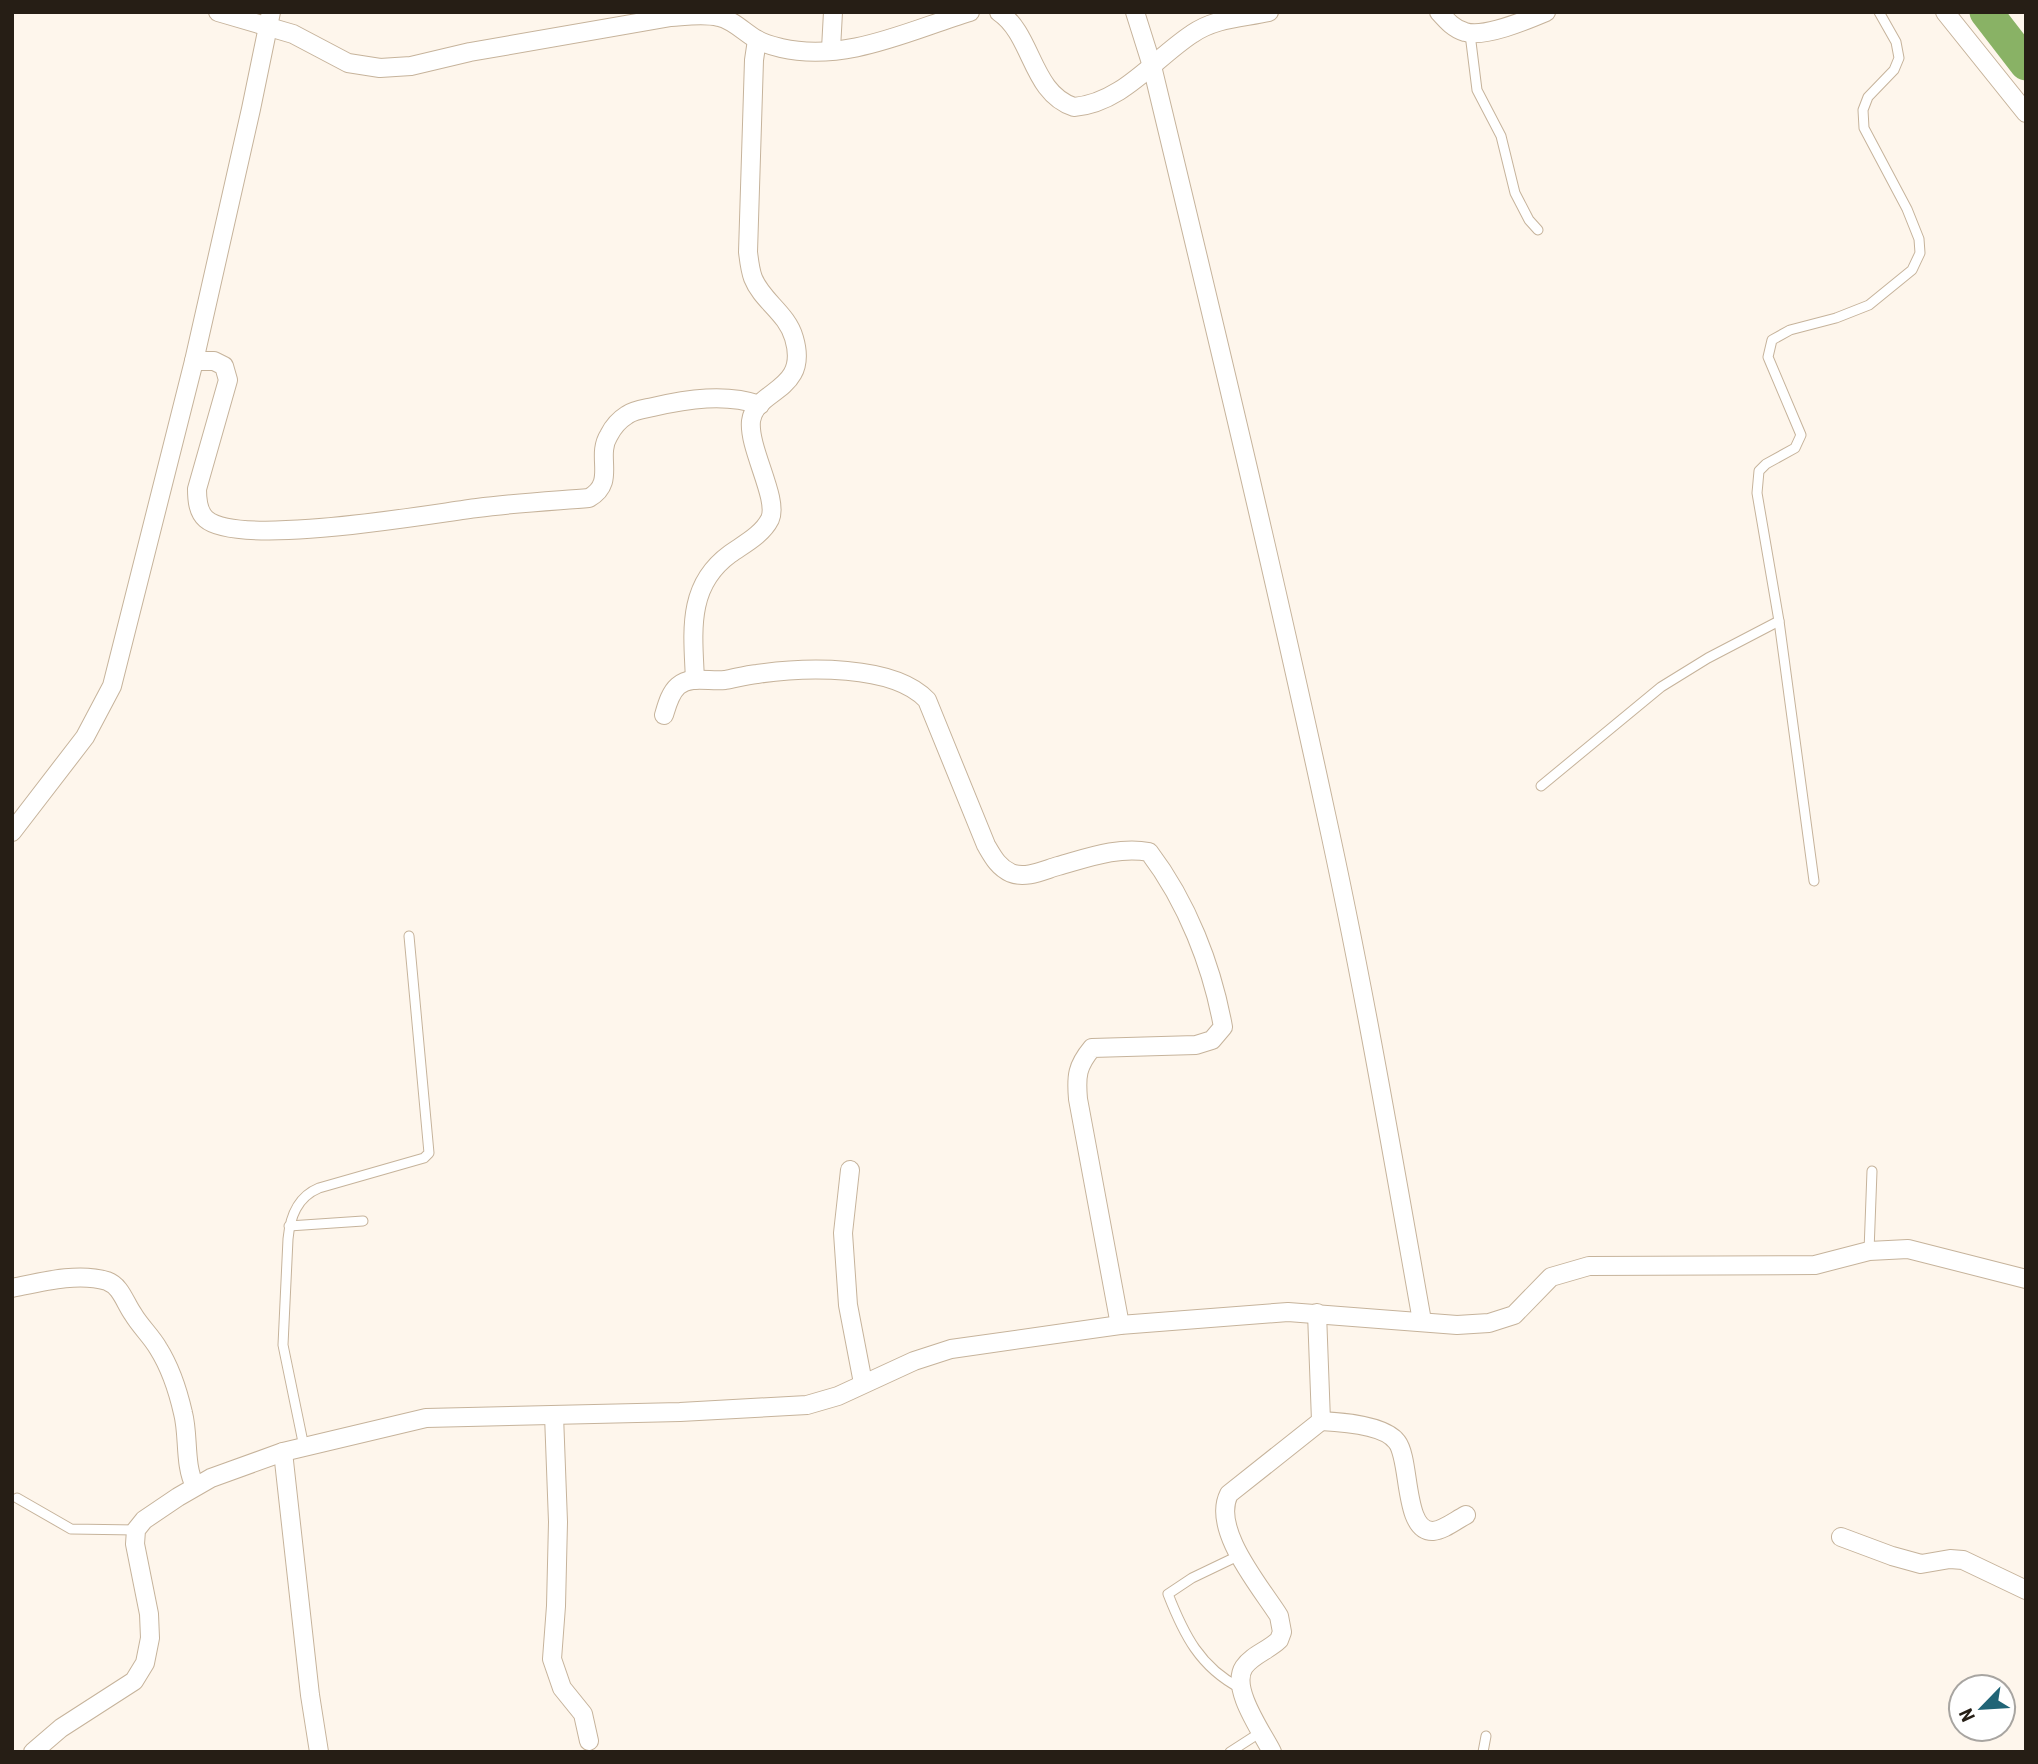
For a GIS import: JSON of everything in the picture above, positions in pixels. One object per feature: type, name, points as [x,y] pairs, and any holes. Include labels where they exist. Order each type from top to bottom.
[{"type":"street","points":[[218,12],[270,20],[348,63],[380,68],[411,66],[470,52],[671,17],[703,15],[730,21],[757,40],[785,49],[831,50],[886,41],[970,12]]},
{"type":"street","points":[[831,50],[833,12]]},
{"type":"street","points":[[999,12],[1014,26],[1048,88],[1065,104],[1074,107],[1096,101],[1128,85],[1192,34],[1207,26],[1220,20],[1269,12]]},
{"type":"street","points":[[1135,12],[1152,66],[1236,416],[1327,815],[1362,987],[1422,1321]]},
{"type":"street","points":[[1439,12],[1450,24],[1470,34],[1501,28],[1546,12]]},
{"type":"street","points":[[1945,12],[2026,113]]},
{"type":"street","points":[[12,832],[85,737],[113,686],[194,361],[270,20]]},
{"type":"street","points":[[695,680],[692,628],[694,608],[703,585],[727,556],[760,533],[771,518],[771,503],[752,439],[751,419],[760,405],[790,381],[797,363],[794,339],[784,316],[764,297],[752,277],[748,252],[754,60],[757,40]]},
{"type":"street","points":[[194,361],[214,361],[224,366],[228,380],[197,489],[198,505],[205,519],[218,526],[251,531],[343,526],[515,503],[589,498],[600,492],[604,481],[607,438],[617,423],[629,413],[680,401],[723,398],[760,405]]},
{"type":"street","points":[[664,715],[671,694],[678,686],[695,680],[723,680],[758,674],[807,671],[850,672],[898,680],[917,689],[927,700],[986,845],[998,865],[1013,874],[1033,874],[1101,854],[1134,849],[1149,852],[1164,871],[1192,924],[1217,997],[1223,1027],[1212,1041],[1196,1045],[1092,1048],[1081,1061],[1077,1080],[1078,1099],[1120,1325]]},
{"type":"street","points":[[850,1170],[843,1233],[848,1305],[863,1383]]},
{"type":"street","points":[[33,1752],[61,1728],[134,1681],[145,1662],[150,1638],[149,1614],[135,1544],[136,1530],[144,1520],[195,1486],[283,1452],[426,1418],[807,1405],[838,1396],[914,1361],[951,1349],[1120,1325],[1288,1312],[1457,1325],[1489,1323],[1514,1315],[1551,1277],[1589,1266],[1815,1265],[1869,1251],[1908,1249],[2026,1279]]},
{"type":"street","points":[[12,1288],[66,1279],[98,1279],[117,1287],[136,1319],[158,1347],[173,1381],[183,1414],[191,1475],[195,1486]]},
{"type":"street","points":[[1317,1313],[1321,1421]]},
{"type":"street","points":[[554,1415],[558,1522],[552,1659],[562,1688],[583,1714],[589,1741]]},
{"type":"street","points":[[1272,1752],[1240,1688],[1244,1667],[1273,1646],[1282,1633],[1279,1616],[1240,1555],[1225,1522],[1224,1504],[1229,1494],[1321,1421],[1375,1429],[1397,1441],[1403,1453],[1411,1507],[1417,1522],[1424,1530],[1434,1531],[1466,1515]]},
{"type":"street","points":[[283,1452],[310,1695],[319,1752]]},
{"type":"street","points":[[1841,1537],[1921,1564],[1950,1559],[1963,1560],[2026,1590]]},
{"type":"lane","points":[[1814,881],[1779,621],[1757,493],[1759,471],[1766,464],[1796,448],[1801,435],[1768,357],[1772,340],[1790,330],[1836,318],[1869,305],[1912,270],[1920,253],[1919,239],[1907,209],[1864,128],[1863,110],[1868,97],[1894,70],[1899,58],[1896,42],[1879,12]]},
{"type":"lane","points":[[1470,34],[1477,90],[1502,136],[1515,193],[1529,220],[1538,230]]},
{"type":"lane","points":[[1541,786],[1661,687],[1708,657],[1779,621]]},
{"type":"lane","points":[[304,1447],[283,1345],[289,1226],[298,1205],[311,1191],[424,1158],[429,1153],[409,936]]},
{"type":"lane","points":[[1869,1251],[1872,1171]]},
{"type":"lane","points":[[289,1226],[363,1221]]},
{"type":"lane","points":[[17,1499],[71,1529],[136,1530]]},
{"type":"lane","points":[[1240,1555],[1192,1578],[1168,1594],[1176,1616],[1194,1648],[1219,1676],[1240,1688]]},
{"type":"lane","points":[[1230,1752],[1261,1731]]},
{"type":"lane","points":[[1483,1752],[1486,1736]]},
{"type":"waterway","points":[[1986,12],[2026,64]]}]
